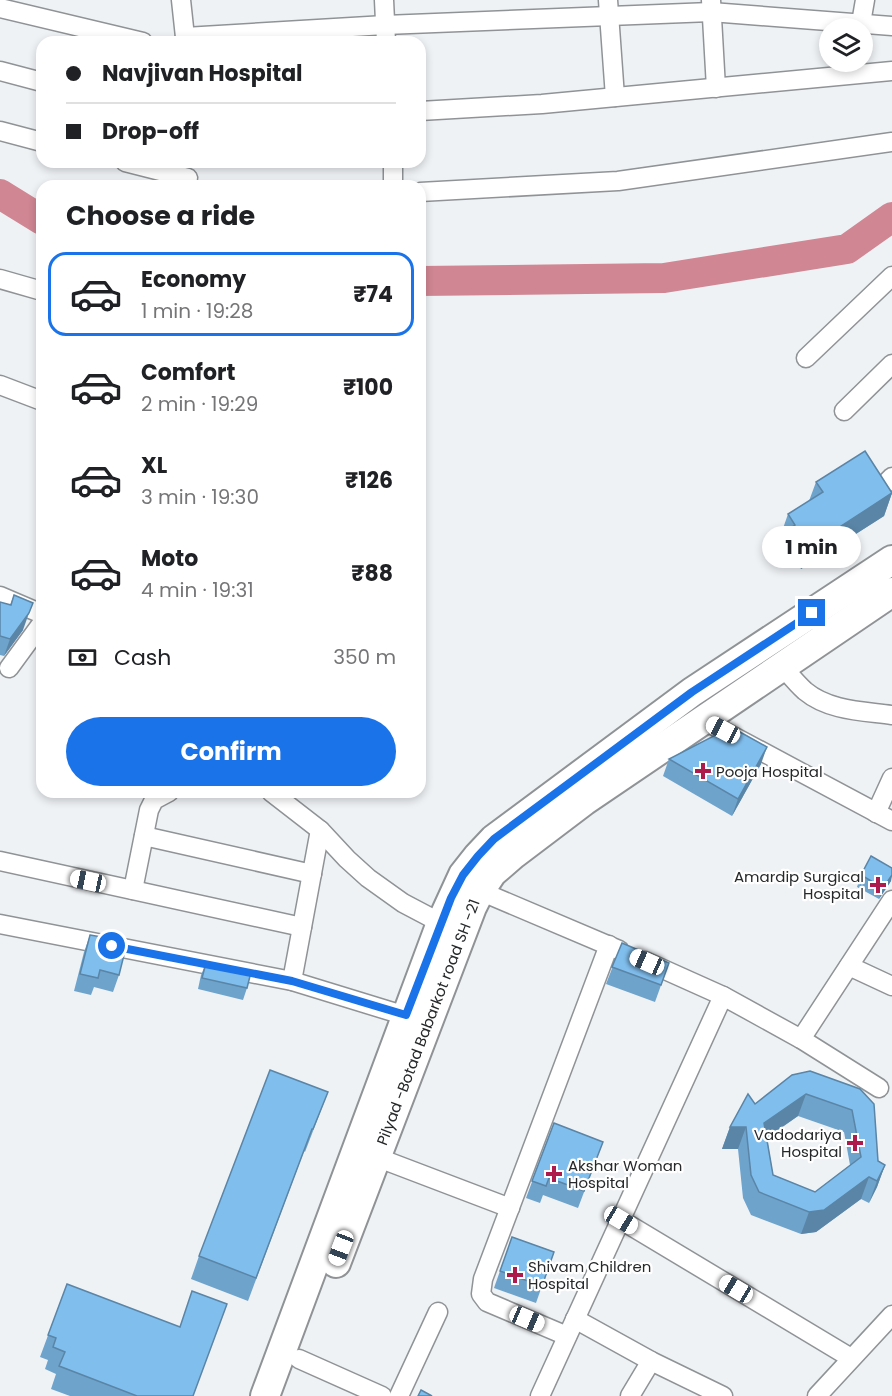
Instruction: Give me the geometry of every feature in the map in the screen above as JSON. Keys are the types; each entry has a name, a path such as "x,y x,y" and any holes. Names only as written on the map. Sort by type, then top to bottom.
{"main road":[{"name":"Pilyad -Botad Babarkot road SH -21","path":"286,1396 376,1158 417,1019 441,923 463,875 494,839 692,692 892,560"},
{"name":"Pilyad -Botad Babarkot road SH -21","path":"265,1396 417,1019 480,891 492,873 584,801 892,592"}],"street":[{"path":"181,0 184,36"},
{"path":"384,0 386,34"},
{"path":"862,18 865,0"},
{"path":"305,36 386,34 608,8 711,6 819,18"},
{"path":"711,6 716,88"},
{"path":"0,8 118,36"},
{"path":"608,8 615,97"},
{"path":"873,24 892,26"},
{"path":"426,111 542,104 892,71"},
{"path":"0,72 36,81"},
{"path":"0,131 36,140"},
{"path":"426,192 618,181 892,142"},
{"path":"154,168 188,175"},
{"path":"806,358 892,276"},
{"path":"2,286 36,290"},
{"path":"844,411 892,364"},
{"path":"0,385 36,398"},
{"path":"0,596 36,611"},
{"path":"9,668 36,631"},
{"path":"782,666 805,691 822,701 838,707 892,715"},
{"path":"703,720 884,817 892,778"},
{"path":"133,890 149,810 154,800 158,798"},
{"path":"279,798 320,830 347,860 368,878 403,903 441,923"},
{"path":"292,981 320,830"},
{"path":"144,836 312,873"},
{"path":"0,861 302,927"},
{"path":"480,891 723,996 801,1039 879,1088"},
{"path":"801,1039 892,900"},
{"path":"0,924 292,981 417,1019"},
{"path":"567,1336 487,1302 482,1294 483,1280 609,945"},
{"path":"849,966 892,986"},
{"path":"540,1396 723,996"},
{"path":"376,1158 510,1208"},
{"path":"621,1220 851,1358"},
{"path":"399,1396 438,1312"},
{"path":"817,1396 892,1314"},
{"path":"575,1319 651,1361 723,1396"},
{"path":"299,1359 382,1396"},
{"path":"630,1396 651,1361"}],"building":[{"path":"865,451 892,493 809,547 802,536 796,540 789,529 795,525 788,514 823,492 816,482"},
{"path":"14,595 33,603 29,613 10,639 0,636 0,602 11,605"},
{"path":"731,727 767,747 738,799 669,759"},
{"path":"871,856 892,868 892,875 883,888 861,875"},
{"path":"90,935 108,938 107,942 126,947 119,975 100,970 98,978 80,974"},
{"path":"622,943 669,963 661,985 612,967"},
{"path":"206,963 251,972 247,988 202,978"},
{"path":"270,1070 328,1092 256,1278 199,1256"},
{"path":"810,1071 860,1089 874,1104 878,1161 885,1165 877,1181 869,1177 824,1210 809,1212 759,1192 751,1175 746,1127 730,1127 748,1094 755,1104 792,1075","holes":["806,1094 852,1110 861,1157 815,1192 773,1175 764,1123"]},
{"path":"554,1123 603,1142 584,1191 549,1178 546,1186 532,1181"},
{"path":"512,1237 554,1252 542,1286 500,1271"},
{"path":"67,1284 180,1327 192,1291 227,1304 193,1396 137,1396 59,1366 65,1352 53,1347 56,1338 48,1335"},
{"path":"421,1390 432,1396 418,1396"}],"waterway":[{"path":"0,194 36,216"},
{"path":"426,281 664,278 847,249 892,217"}],"place":[{"name":"Pooja Hospital","path":"703,771"},
{"name":"Amardip Surgical Hospital","path":"878,885"},
{"name":"Vadodariya Hospital","path":"855,1143"},
{"name":"Akshar Woman Hospital","path":"554,1174"},
{"name":"Shivam Children Hospital","path":"515,1275"}],"route":[{"path":"112,946 318,987 406,1015 451,898 463,875 494,839 692,692 812,613"}]}
